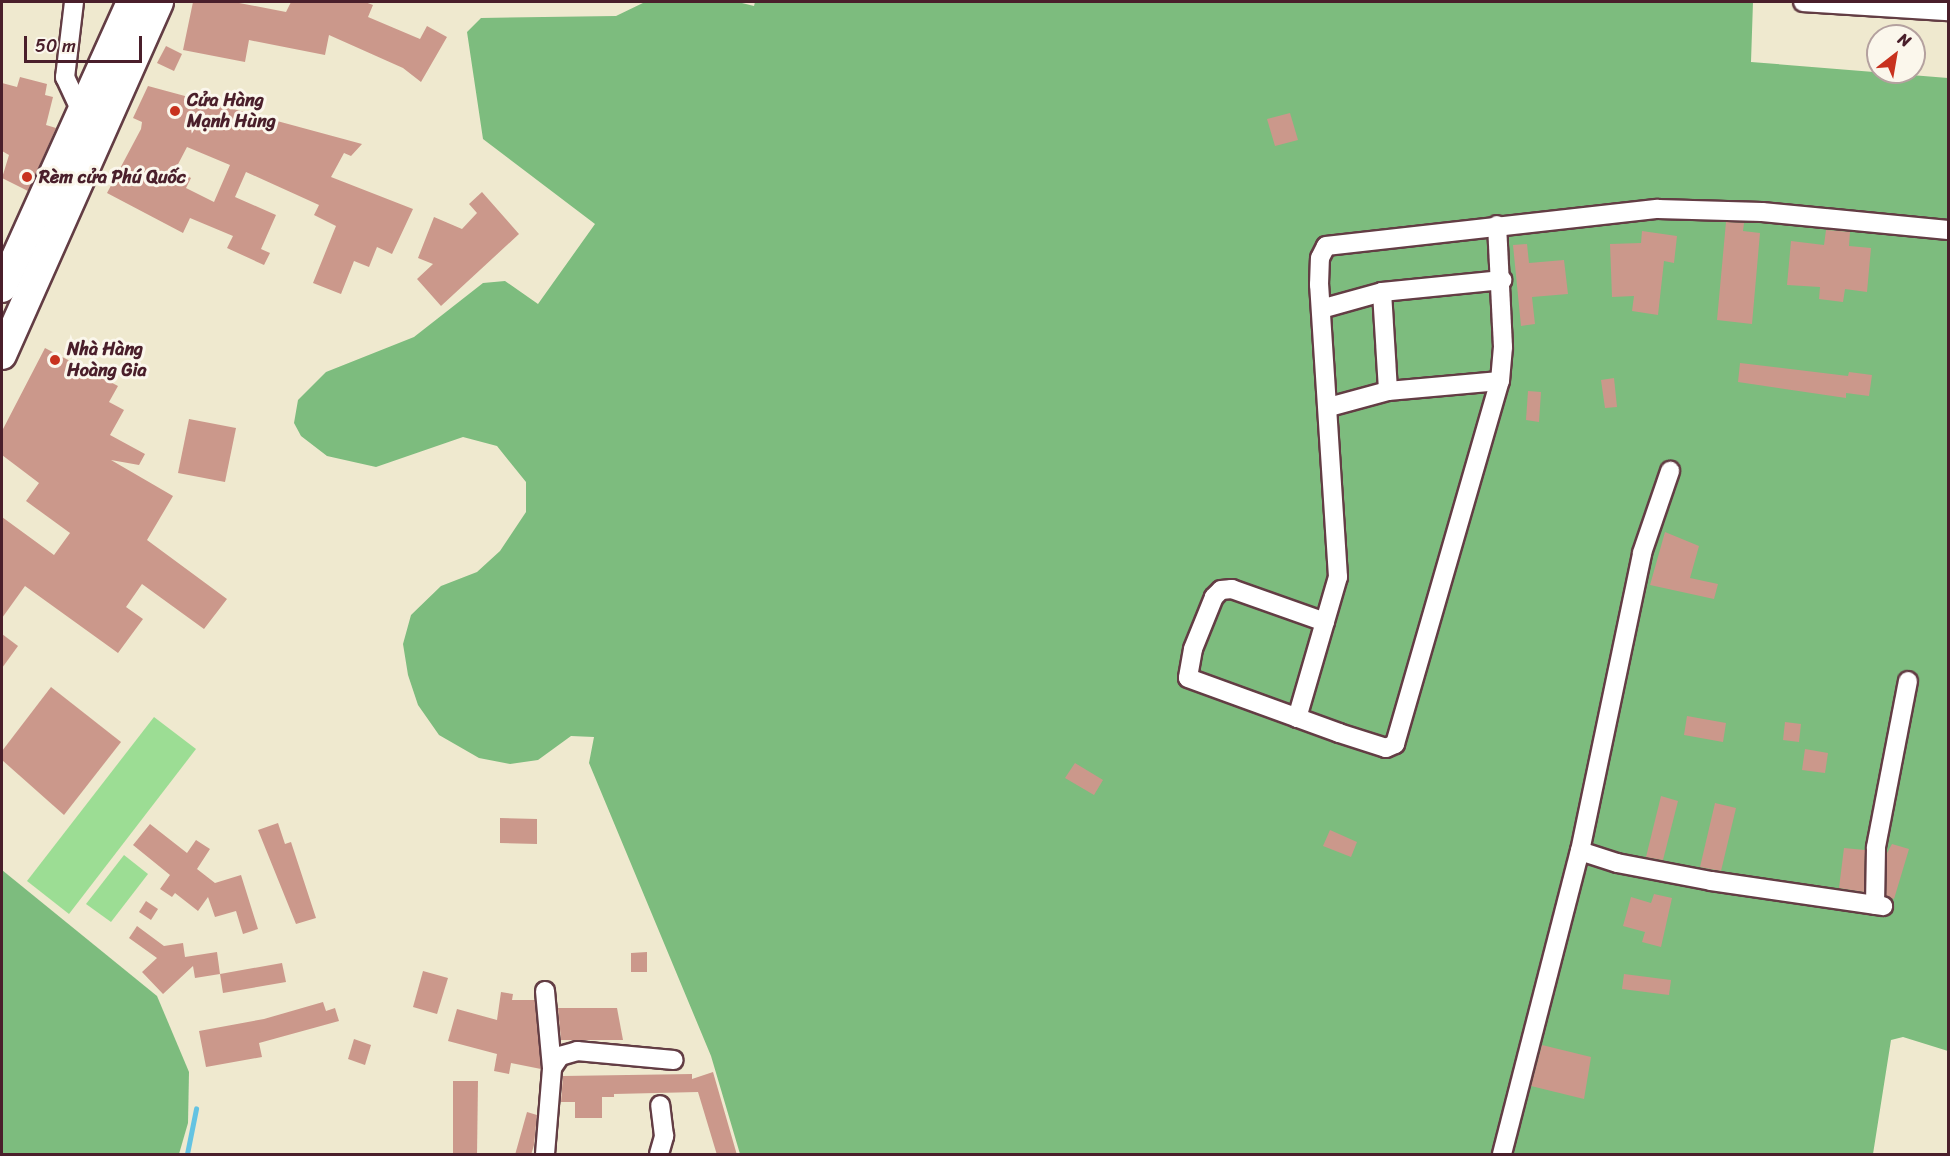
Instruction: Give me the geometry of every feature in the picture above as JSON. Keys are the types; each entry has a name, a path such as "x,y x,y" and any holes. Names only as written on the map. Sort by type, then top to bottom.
{"main road":[{"path":"2,288 131,2"},
{"path":"2,355 159,2"}],"street":[{"path":"74,2 65,77 81,112"},
{"path":"1803,2 1948,11"},
{"path":"1297,718 1338,577 1321,309 1320,258 1326,246 1497,225 1688,208 1948,230"},
{"path":"1325,622 1232,589 1221,590 1215,597 1188,668 1191,681 1386,748 1395,744 1500,381 1502,280 1497,225"},
{"path":"1321,309 1382,292 1502,280"},
{"path":"1382,292 1388,391"},
{"path":"1329,407 1388,391 1500,381"},
{"path":"1502,1155 1580,851 1642,553 1670,471"},
{"path":"1580,851 1617,863 1711,881 1879,905 1876,847 1908,681"},
{"path":"545,991 552,1068 545,1155"},
{"path":"552,1068 560,1056 577,1051 674,1060"},
{"path":"659,1155 664,1136 660,1104"}],"green space":[{"path":"645,2 738,2 754,6 755,2 1753,2 1751,62 1866,71 1866,84 1926,84 1926,76 1948,78 1948,1051 1903,1037 1891,1040 1873,1154 740,1154 711,1056 589,763 594,737 571,736 538,760 510,764 479,758 439,735 418,705 408,675 403,644 411,615 441,586 477,572 500,551 526,512 526,482 497,446 463,437 376,467 327,456 301,436 294,423 298,400 326,372 414,337 483,283 505,281 538,304 595,224 483,139 467,32 481,18 616,16"},
{"path":"154,717 196,749 69,914 27,881"},
{"path":"124,855 148,874 111,922 86,904"},
{"path":"2,870 157,996 189,1072 188,1123 179,1154 2,1154"}],"building":[{"path":"193,2 234,2 286,12 291,2 365,2 373,5 368,17 420,39 427,26 447,37 421,82 403,68 329,35 325,55 249,40 245,62 183,50"},
{"path":"166,46 182,54 174,71 157,63"},
{"path":"20,77 47,84 45,95 53,97 46,125 56,128 28,191 2,178 9,155 2,151 2,83 17,87"},
{"path":"148,86 362,144 351,156 344,153 331,177 413,209 392,254 377,247 369,267 354,261 341,294 313,283 336,226 314,215 319,205 246,172 235,197 276,215 261,249 270,253 264,265 227,248 233,236 190,218 183,233 107,193 141,129 142,122 133,118","holes":["187,147 230,165 214,202 186,188 191,178 175,170"]},
{"path":"1290,113 1298,140 1275,146 1267,119"},
{"path":"482,192 519,234 441,306 417,279 433,264 418,258 434,217 462,229 477,213 469,204"},
{"path":"1726,222 1744,223 1743,231 1760,233 1752,324 1717,320"},
{"path":"1826,230 1850,232 1849,246 1871,248 1867,292 1845,289 1843,302 1819,299 1820,287 1787,285 1791,241 1824,245"},
{"path":"1642,231 1677,236 1674,263 1664,261 1658,315 1632,311 1634,296 1612,297 1610,244 1641,243"},
{"path":"1527,244 1529,263 1564,260 1568,294 1532,297 1535,324 1521,326 1513,245"},
{"path":"45,348 118,386 109,402 124,410 110,435 145,454 139,465 111,460 173,496 147,540 227,599 204,629 142,584 126,607 143,619 118,653 25,586 2,618 2,517 54,555 70,533 26,501 39,483 2,455 2,431"},
{"path":"1740,363 1848,376 1849,372 1872,375 1869,396 1846,393 1846,398 1738,382"},
{"path":"1614,378 1617,407 1605,408 1601,380"},
{"path":"1528,391 1541,392 1539,422 1526,420"},
{"path":"189,419 236,428 225,482 178,473"},
{"path":"1665,532 1699,546 1690,578 1718,584 1714,599 1650,585"},
{"path":"2,634 18,646 2,668"},
{"path":"51,687 121,742 64,815 2,760 2,751"},
{"path":"1687,716 1726,723 1723,742 1684,735"},
{"path":"1785,722 1801,724 1799,742 1783,740"},
{"path":"1805,749 1828,753 1825,773 1802,770"},
{"path":"1075,763 1103,780 1094,795 1065,778"},
{"path":"1661,796 1678,801 1663,860 1646,857"},
{"path":"1715,803 1736,808 1721,871 1700,867"},
{"path":"500,818 537,819 537,844 500,843"},
{"path":"278,823 285,844 291,842 316,918 296,924 258,830"},
{"path":"150,824 187,853 196,840 210,849 197,869 215,883 241,875 258,929 243,934 236,911 215,917 208,897 198,911 175,893 172,897 160,889 170,875 133,845"},
{"path":"1330,830 1357,842 1351,857 1323,846"},
{"path":"1892,844 1909,849 1894,899 1886,896 1887,853"},
{"path":"1844,848 1865,850 1864,892 1839,888"},
{"path":"1654,894 1672,898 1661,947 1642,942 1645,932 1623,926 1631,897 1651,903"},
{"path":"146,901 158,909 151,920 139,912"},
{"path":"137,926 164,946 183,943 185,957 217,952 220,974 195,978 193,966 163,994 142,972 157,958 129,938"},
{"path":"647,952 647,972 631,972 631,953"},
{"path":"282,963 286,982 223,993 220,974"},
{"path":"423,971 448,978 437,1014 413,1007"},
{"path":"1624,974 1671,980 1669,995 1622,989"},
{"path":"501,992 513,994 512,1000 535,1000 541,1069 511,1063 509,1074 494,1071 497,1054 448,1041 457,1009 497,1020"},
{"path":"323,1002 326,1011 335,1008 339,1021 259,1043 262,1057 206,1067 199,1031 264,1019"},
{"path":"558,1008 617,1008 623,1040 561,1040"},
{"path":"354,1039 371,1045 365,1065 348,1059"},
{"path":"1542,1045 1591,1057 1584,1099 1531,1086"},
{"path":"713,1072 737,1155 717,1155 698,1092 614,1094 614,1097 602,1097 602,1118 575,1118 575,1102 561,1102 563,1076 692,1074 692,1079"},
{"path":"453,1081 478,1081 477,1155 453,1155"},
{"path":"527,1112 537,1115 534,1145 531,1155 515,1155"}],"waterway":[{"path":"187,1154 196,1109"}],"place":[{"name":"Cửa Hàng Mạnh Hùng","path":"175,111"},
{"name":"Rèm cửa Phú Quốc","path":"27,177"},
{"name":"Nhà Hàng Hoàng Gia","path":"55,360"}]}
